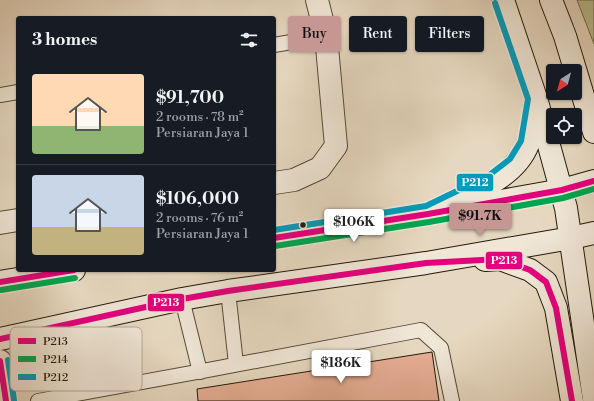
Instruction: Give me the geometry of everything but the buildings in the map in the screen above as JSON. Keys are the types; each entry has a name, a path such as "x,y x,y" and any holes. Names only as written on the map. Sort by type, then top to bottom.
{"main road":[{"path":"318,0 322,16"},
{"path":"503,0 536,98 562,190 571,238 594,399"},
{"path":"551,0 564,36 594,132"},
{"path":"276,183 294,180 320,168 336,146 327,52"},
{"path":"428,214 492,183 516,164 529,144 536,98"},
{"path":"276,238 428,214 562,190 594,181"},
{"path":"0,222 16,220"},
{"path":"55,327 182,299 228,291 426,263 594,233"},
{"path":"426,263 500,259 530,270 546,282 556,308 572,401"},
{"path":"0,282 62,272"},
{"path":"0,339 10,337"},
{"path":"0,361 6,401"}],"lane":[{"path":"276,46 288,43"},
{"path":"0,95 16,92"},
{"path":"228,291 236,364"},
{"path":"182,299 200,372"},
{"path":"142,382 421,330 441,348 452,401"},
{"path":"38,401 94,391"}],"green space":[{"path":"577,0 594,0 594,44"}],"transit line":[{"name":"P212","path":"276,230 426,206 488,176 510,159 521,141 528,99 495,3"},
{"name":"P213","path":"276,238 428,214 562,190 594,181"},
{"name":"P214","path":"276,246 429,222 563,198 594,189"},
{"name":"P213","path":"55,327 182,299 228,291 426,263 500,259 530,270 546,282 556,308 572,401"},
{"name":"P213","path":"0,282 62,272"},
{"name":"P214","path":"1,290 75,278"},
{"name":"P213","path":"0,339 10,337"},
{"name":"P212","path":"8,360 10,373"},
{"name":"P213","path":"0,361 6,401"},
{"name":"P212","path":"13,391 14,400"}]}
